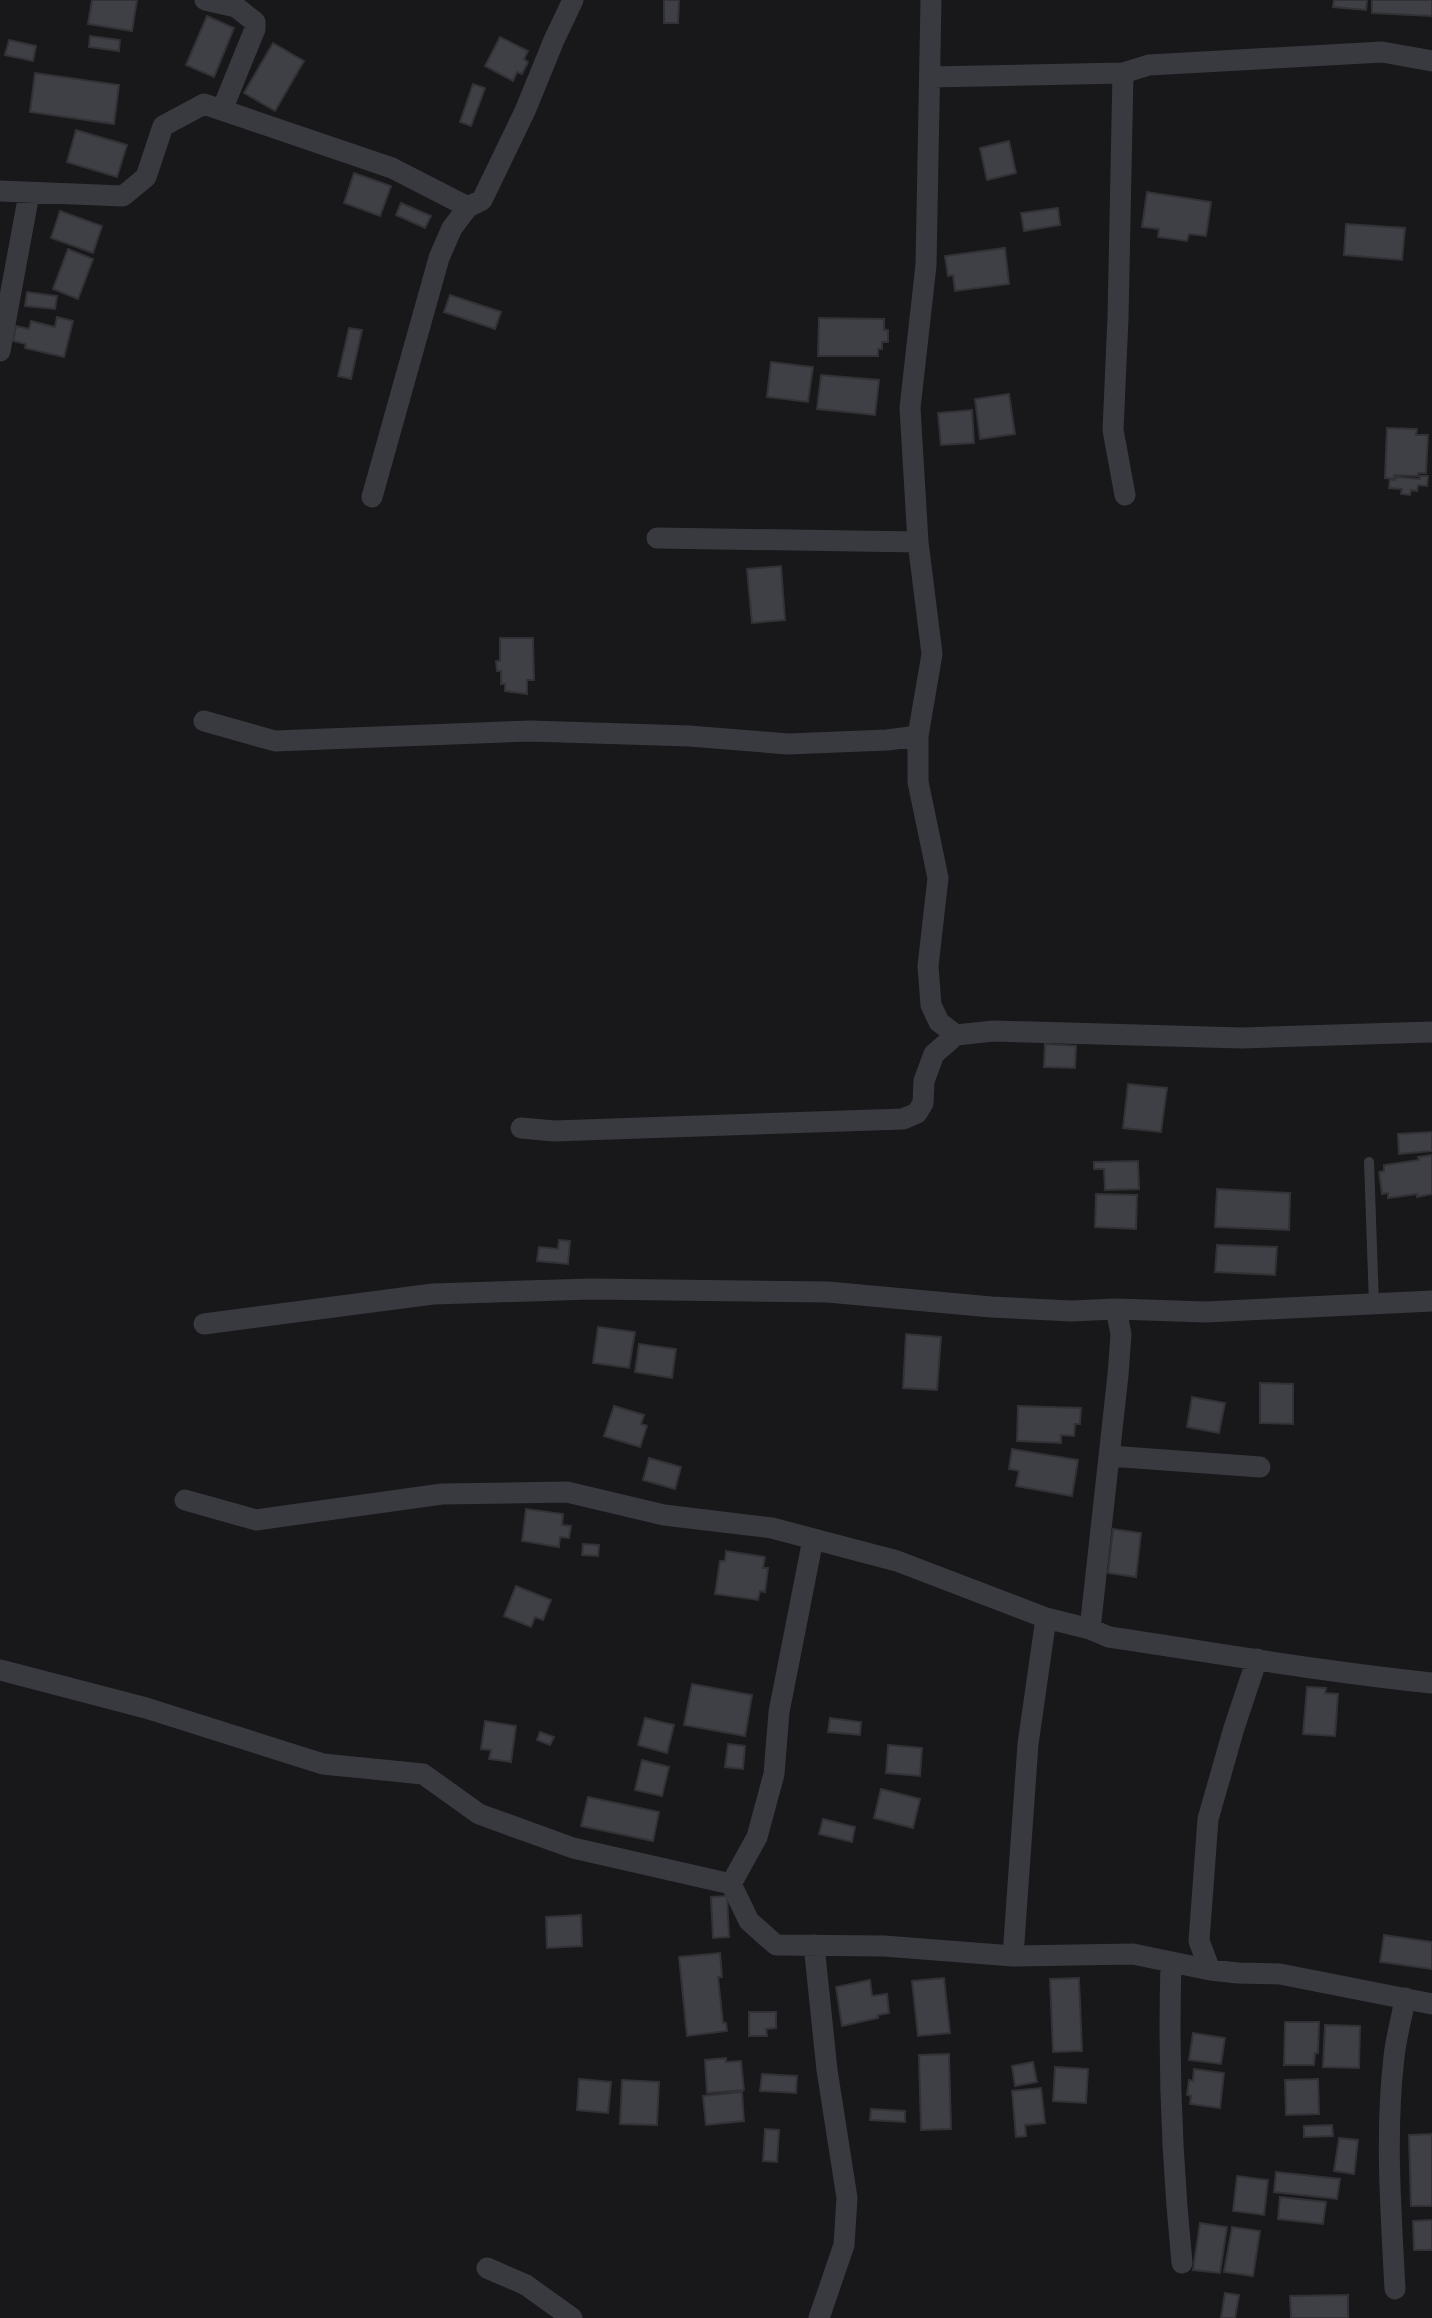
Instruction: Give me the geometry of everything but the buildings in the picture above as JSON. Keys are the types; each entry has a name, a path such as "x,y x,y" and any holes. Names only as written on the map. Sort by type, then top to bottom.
{"street":[{"path":"205,0 236,7 255,22 255,29 222,110"},
{"path":"372,497 439,258 452,228 468,207 482,200 525,111 573,0"},
{"path":"931,0 926,265 910,408 918,542 932,654 918,736 918,782 938,878 928,966 931,1005 939,1022 956,1035"},
{"path":"930,77 1123,73 1149,65 1382,52 1432,61"},
{"path":"1123,73 1113,430 1125,495"},
{"path":"0,191 123,196 146,177 163,126 204,104 392,168 468,207"},
{"path":"0,351 29,194"},
{"path":"657,538 918,542"},
{"path":"204,721 275,741 530,731 689,736 788,744 918,736"},
{"path":"521,1128 554,1131 903,1119 918,1113 923,1103 925,1081 934,1054 956,1035 994,1031 1242,1038 1432,1032"},
{"path":"204,1324 433,1294 591,1289 828,1292 991,1307 1071,1311 1116,1309 1206,1312 1432,1301"},
{"path":"1090,1629 1121,1334 1116,1309"},
{"path":"1110,1456 1260,1467"},
{"path":"185,1500 256,1520 442,1494 567,1493 664,1515 772,1528 897,1561 1046,1618 1090,1629 1109,1637 1344,1674 1432,1682"},
{"path":"731,1884 757,1837 775,1774 779,1712 813,1539"},
{"path":"1013,1956 1028,1744 1046,1618"},
{"path":"1210,1970 1199,1941 1208,1819 1257,1659"},
{"path":"0,1670 146,1707 323,1764 423,1774 479,1814 573,1848 731,1884"},
{"path":"731,1884 749,1921 776,1945 884,1946 1013,1956 1133,1954 1210,1970 1280,1974 1432,2004"},
{"path":"814,1945 827,2070 847,2198 844,2245 820,2318"},
{"path":"1171,1963 1171,2090 1182,2263"},
{"path":"1395,2290 1390,2115 1394,2055 1405,1998"},
{"path":"487,2268 526,2285 572,2318"}],"lane":[{"path":"1369,1162 1374,1304"}]}
